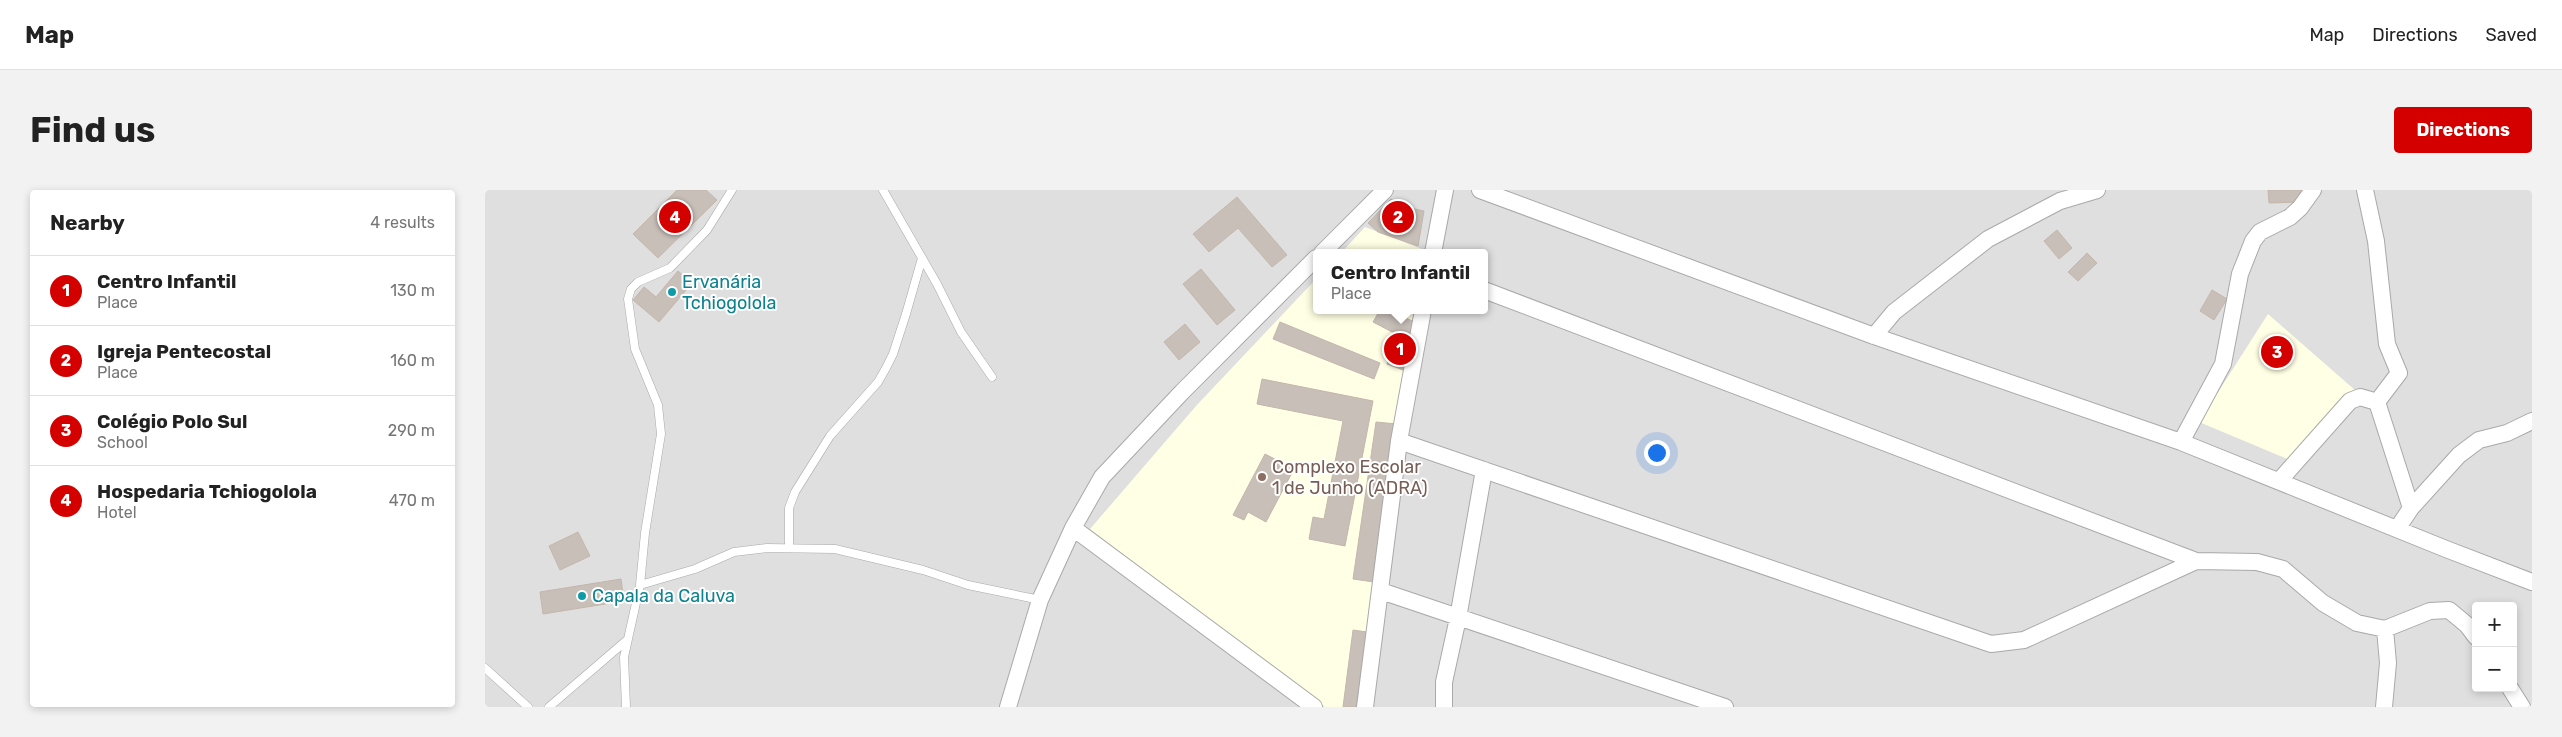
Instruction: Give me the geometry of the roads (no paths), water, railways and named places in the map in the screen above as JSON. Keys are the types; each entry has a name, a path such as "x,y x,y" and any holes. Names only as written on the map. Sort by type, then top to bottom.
{"street":[{"path":"1326,249 1385,190"},
{"path":"1434,249 1445,190"},
{"path":"1479,190 1874,336 2181,442 2532,582"},
{"path":"1874,336 1894,312 1988,239 2060,201 2097,190"},
{"path":"2181,442 2223,364 2240,274 2253,241 2261,232 2290,217 2313,190"},
{"path":"2365,190 2376,241 2387,344 2399,374 2377,402"},
{"path":"1008,707 1040,600 1073,528 1102,477 1182,392 1313,261"},
{"path":"1488,292 2196,560 2257,562 2283,569 2331,608 2357,623 2385,629 2429,611 2449,610 2472,632"},
{"path":"1365,707 1399,441 1422,314"},
{"path":"2279,480 2350,400 2360,397 2377,402"},
{"path":"2377,402 2411,508"},
{"path":"2397,529 2411,508 2459,455 2479,440 2507,433 2532,422"},
{"path":"1399,441 1991,644 2024,640 2196,560"},
{"path":"1444,707 1444,682 1458,618 1484,470"},
{"path":"1073,528 1314,707"},
{"path":"1381,591 1698,702 1725,707"},
{"path":"2384,707 2388,663 2385,629"},
{"path":"2513,692 2522,707"}],"lane":[{"path":"626,707 624,657 640,585 645,533 661,434 661,419 635,350 628,299 631,289 638,282 670,268 707,230 732,190"},
{"path":"883,190 961,332 992,377"},
{"path":"789,548 789,508 795,492 830,436 878,382 886,368 901,330 922,258"},
{"path":"640,585 695,569 734,552 789,548 835,549 877,562 923,570 976,587 1040,600"},
{"path":"549,707 627,640"},
{"path":"485,668 528,707"}],"place":[{"name":"Hospedaria Tchiogolola","path":"675,217"},
{"name":"Igreja Pentecostal","path":"1398,217"},
{"name":"Ervanária Tchiogolola","path":"672,292"},
{"name":"Centro Infantil","path":"1400,349"},
{"name":"Colégio Polo Sul","path":"2277,352"},
{"name":"Complexo Escolar 1 de Junho (ADRA)","path":"1262,477"},
{"name":"Capala da Caluva","path":"582,596"}]}
